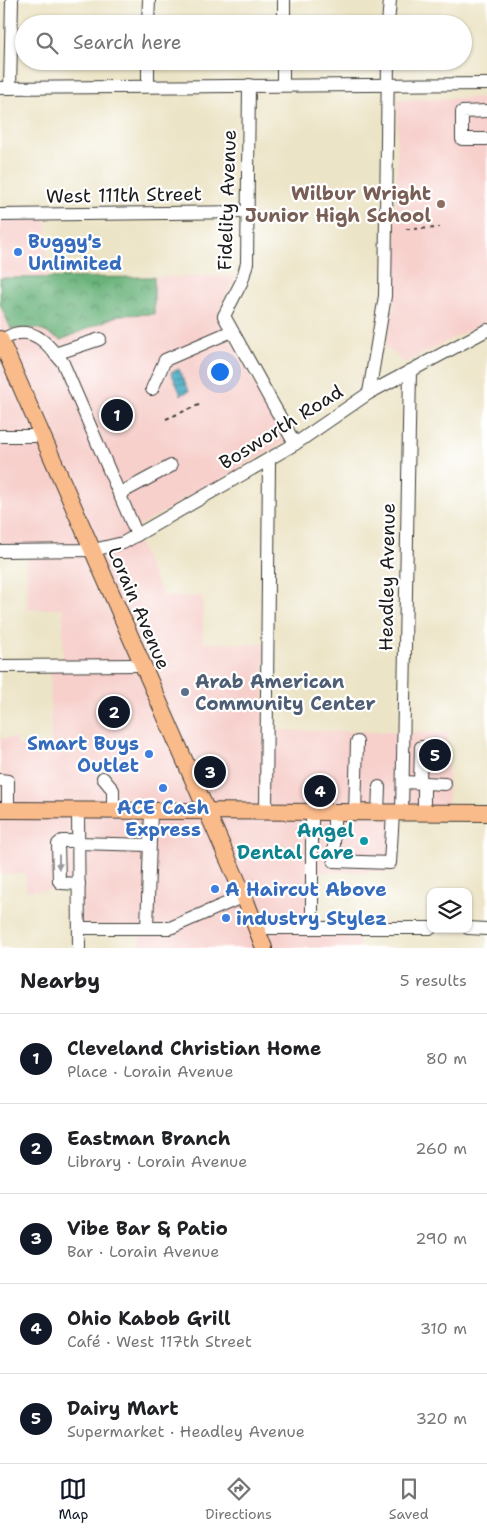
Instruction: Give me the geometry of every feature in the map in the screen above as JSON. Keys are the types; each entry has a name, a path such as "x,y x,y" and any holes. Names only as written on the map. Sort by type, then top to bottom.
{"main road":[{"name":"Lorain Avenue","path":"0,340 244,896 264,948"},
{"path":"4,810 487,813"}],"street":[{"path":"12,0 5,88 487,84"},
{"path":"148,15 149,0"},
{"path":"284,0 284,15"},
{"path":"389,15 390,0"},
{"path":"148,70 148,86"},
{"path":"283,70 283,85"},
{"path":"368,393 385,296 388,70"},
{"name":"Fidelity Avenue","path":"249,85 247,263 242,281 224,316 295,444"},
{"path":"487,111 462,112 462,139 487,139"},
{"name":"West 111th Street","path":"0,215 248,212"},
{"name":"Bosworth Road","path":"0,551 93,550 123,542 295,444 368,393 487,330"},
{"path":"152,389 165,360 232,331"},
{"path":"0,340 19,332 35,336 47,342 63,363 137,535"},
{"path":"55,354 100,339"},
{"name":"Headley Avenue","path":"391,813 403,782 410,371"},
{"path":"0,436 41,436"},
{"path":"266,812 269,459"},
{"path":"119,494 171,466"},
{"path":"0,666 142,665"},
{"path":"355,813 357,742"},
{"path":"421,747 424,813"},
{"path":"103,778 113,790 113,811"},
{"path":"0,780 8,780 4,810"},
{"path":"403,782 445,784"},
{"path":"312,863 334,861 390,862 391,813 379,787"},
{"path":"78,810 79,948"},
{"path":"147,928 149,843 147,838 149,812"},
{"path":"312,812 312,928"},
{"path":"334,812 334,861"},
{"path":"79,884 61,883 59,881 58,844 62,841 149,843"},
{"path":"79,928 170,928 244,896"},
{"path":"256,928 427,928"},
{"path":"472,928 487,928"}],"path":[{"path":"406,229 439,228"},
{"path":"166,419 201,404"}],"shaded area":[{"name":"Wilbur Wright Junior High School","path":"487,97 487,321 405,363 385,346 394,309 398,100"},
{"path":"46,210 47,278 236,276 219,310 221,324 288,441 132,530 163,596 203,597 203,643 265,644 263,730 448,733 448,811 398,811 397,872 313,872 314,925 359,925 359,948 140,948 140,927 82,926 81,891 26,890 26,874 0,874 0,738 16,738 17,746 51,744 50,661 63,660 63,609 28,609 27,547 0,546 0,211"}],"green space":[{"path":"154,277 154,314 119,315 61,340 37,328 11,329 0,304 0,278"}],"water":[{"path":"179,369 189,391 181,395 171,372"}],"place":[{"name":"Wilbur Wright Junior High School","path":"441,204"},
{"name":"Buggy's Unlimited","path":"18,252"},
{"name":"Cleveland Christian Home","path":"117,415"},
{"name":"Arab American Community Center","path":"185,692"},
{"name":"Eastman Branch","path":"114,712"},
{"name":"Smart Buys Outlet","path":"149,754"},
{"name":"Dairy Mart","path":"435,755"},
{"name":"Vibe Bar & Patio","path":"210,772"},
{"name":"ACE Cash Express","path":"163,788"},
{"name":"Ohio Kabob Grill","path":"320,791"},
{"name":"Angel Dental Care","path":"364,841"},
{"name":"A Haircut Above","path":"215,889"},
{"name":"industry Stylez","path":"226,918"}]}
